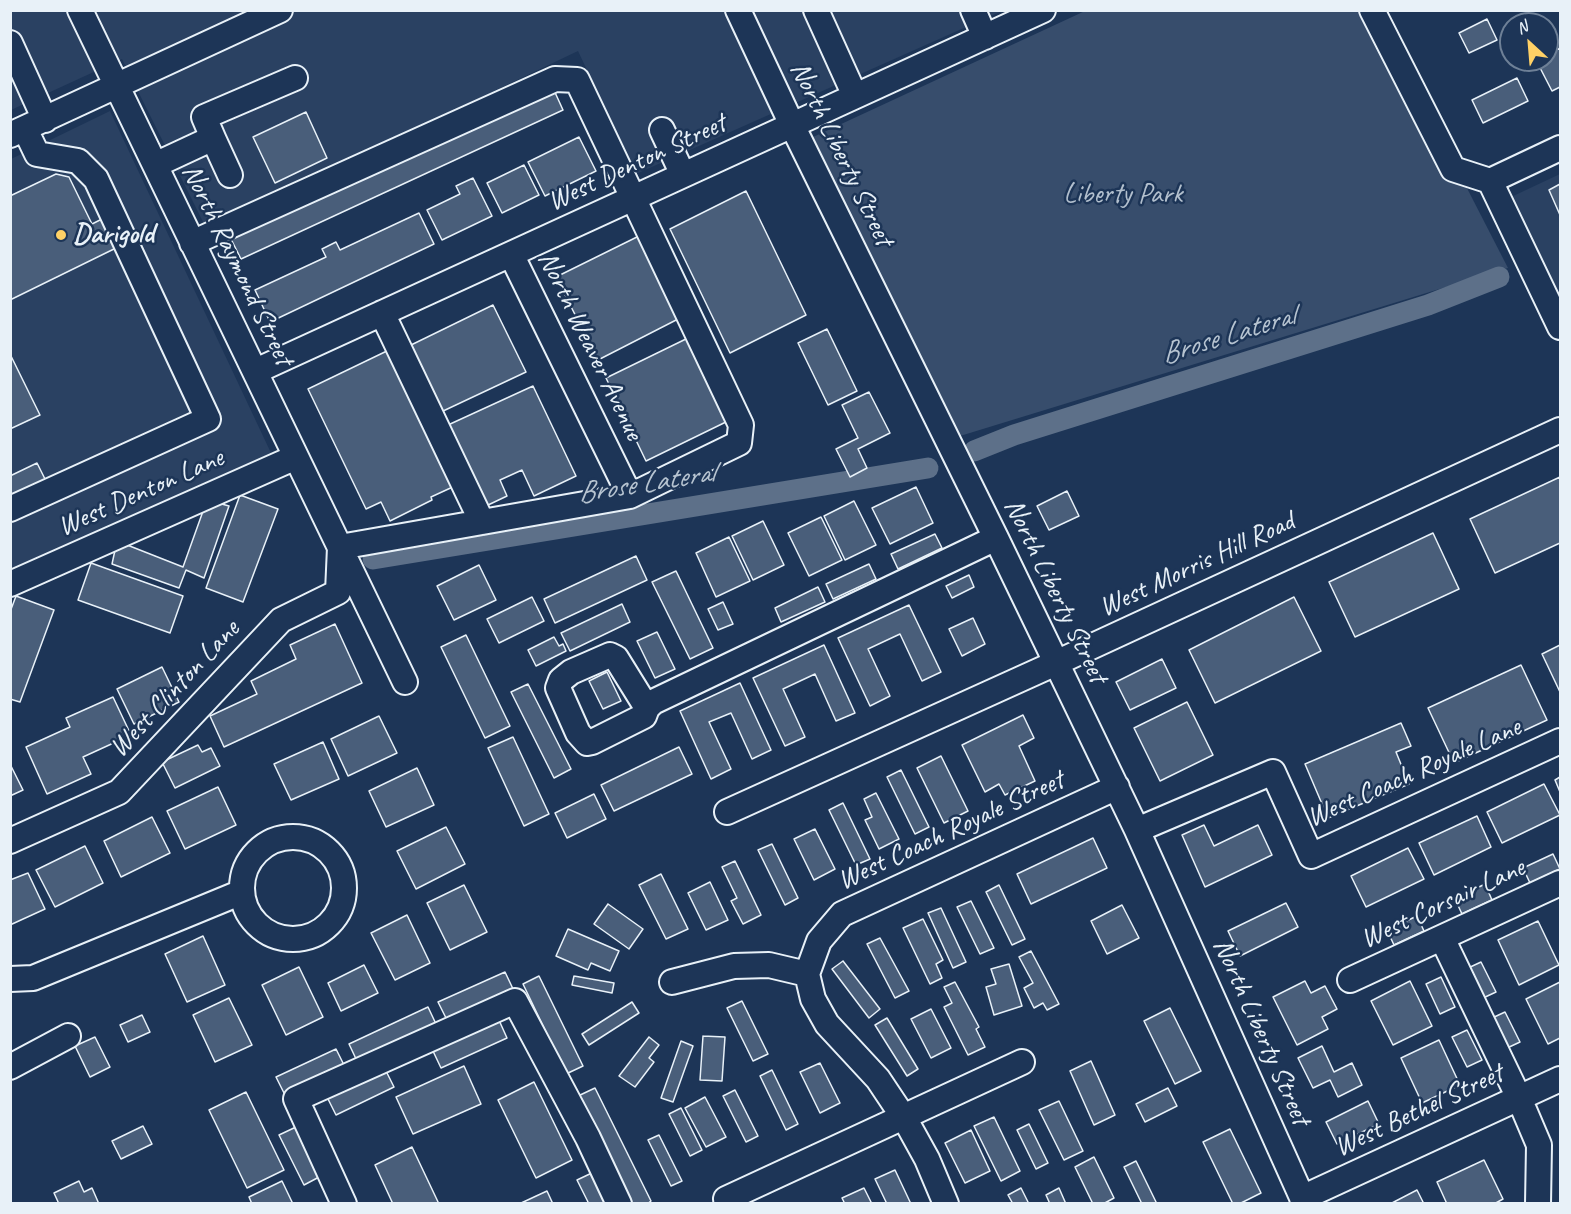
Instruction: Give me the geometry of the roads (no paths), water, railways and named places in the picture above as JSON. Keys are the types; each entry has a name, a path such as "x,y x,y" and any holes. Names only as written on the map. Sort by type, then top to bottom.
{"street":[{"name":"North Raymond Street","path":"80,10 405,682"},
{"path":"27,128 280,10"},
{"name":"North Liberty Street","path":"738,10 792,125 1117,787 1303,1201"},
{"path":"816,10 855,96"},
{"path":"973,10 985,37"},
{"name":"West Denton Street","path":"256,371 1043,10"},
{"path":"1372,10 1454,169 1490,181 1560,148"},
{"path":"10,43 27,128 37,154 78,160 96,179 208,419 10,509"},
{"path":"230,175 204,117 295,78"},
{"path":"192,243 555,79 577,80 741,425 739,443 630,496 340,547"},
{"path":"662,130 683,175"},
{"path":"155,165 213,138"},
{"path":"1490,181 1558,318"},
{"name":"North Weaver Avenue","path":"511,254 630,496"},
{"path":"382,313 482,522"},
{"name":"West Morris Hill Road","path":"727,812 1560,430"},
{"name":"West Denton Lane","path":"10,584 296,457"},
{"path":"647,708 653,702 996,538"},
{"name":"West Clinton Lane","path":"10,841 119,792 281,620 338,592 340,547"},
{"name":"West Coach Royale Lane","path":"1137,830 1273,772 1311,856 1560,741"},
{"name":"West Coach Royale Street","path":"807,974 819,941 842,914 1117,787"},
{"path":"295,837 312,840 327,849 338,862 344,877 345,894 340,910 330,924 317,934 300,939 284,939 268,934 255,923 245,909 242,892 243,875 250,860 262,847 278,839 295,837"},
{"name":"West Corsair Lane","path":"1350,980 1560,883"},
{"path":"10,979 33,978 242,892"},
{"path":"1442,938 1519,1098 1539,1145 1538,1203"},
{"path":"672,982 734,966 769,965 807,974 813,999 827,1024 878,1080 903,1117 927,1159 946,1203"},
{"path":"344,1203 296,1100 515,1001 588,1138 619,1203"},
{"path":"10,1067 68,1036"},
{"path":"726,1198 1023,1062"},
{"name":"West Bethel Street","path":"1303,1201 1560,1079"}],"waterway":[{"name":"Brose Lateral","path":"974,451 1014,435 1428,305 1499,277"},
{"name":"Brose Lateral","path":"373,559 928,468"}],"place":[{"name":"Darigold","path":"61,235"}],"park label":[{"name":"Liberty Park","path":"1123,195"}]}
